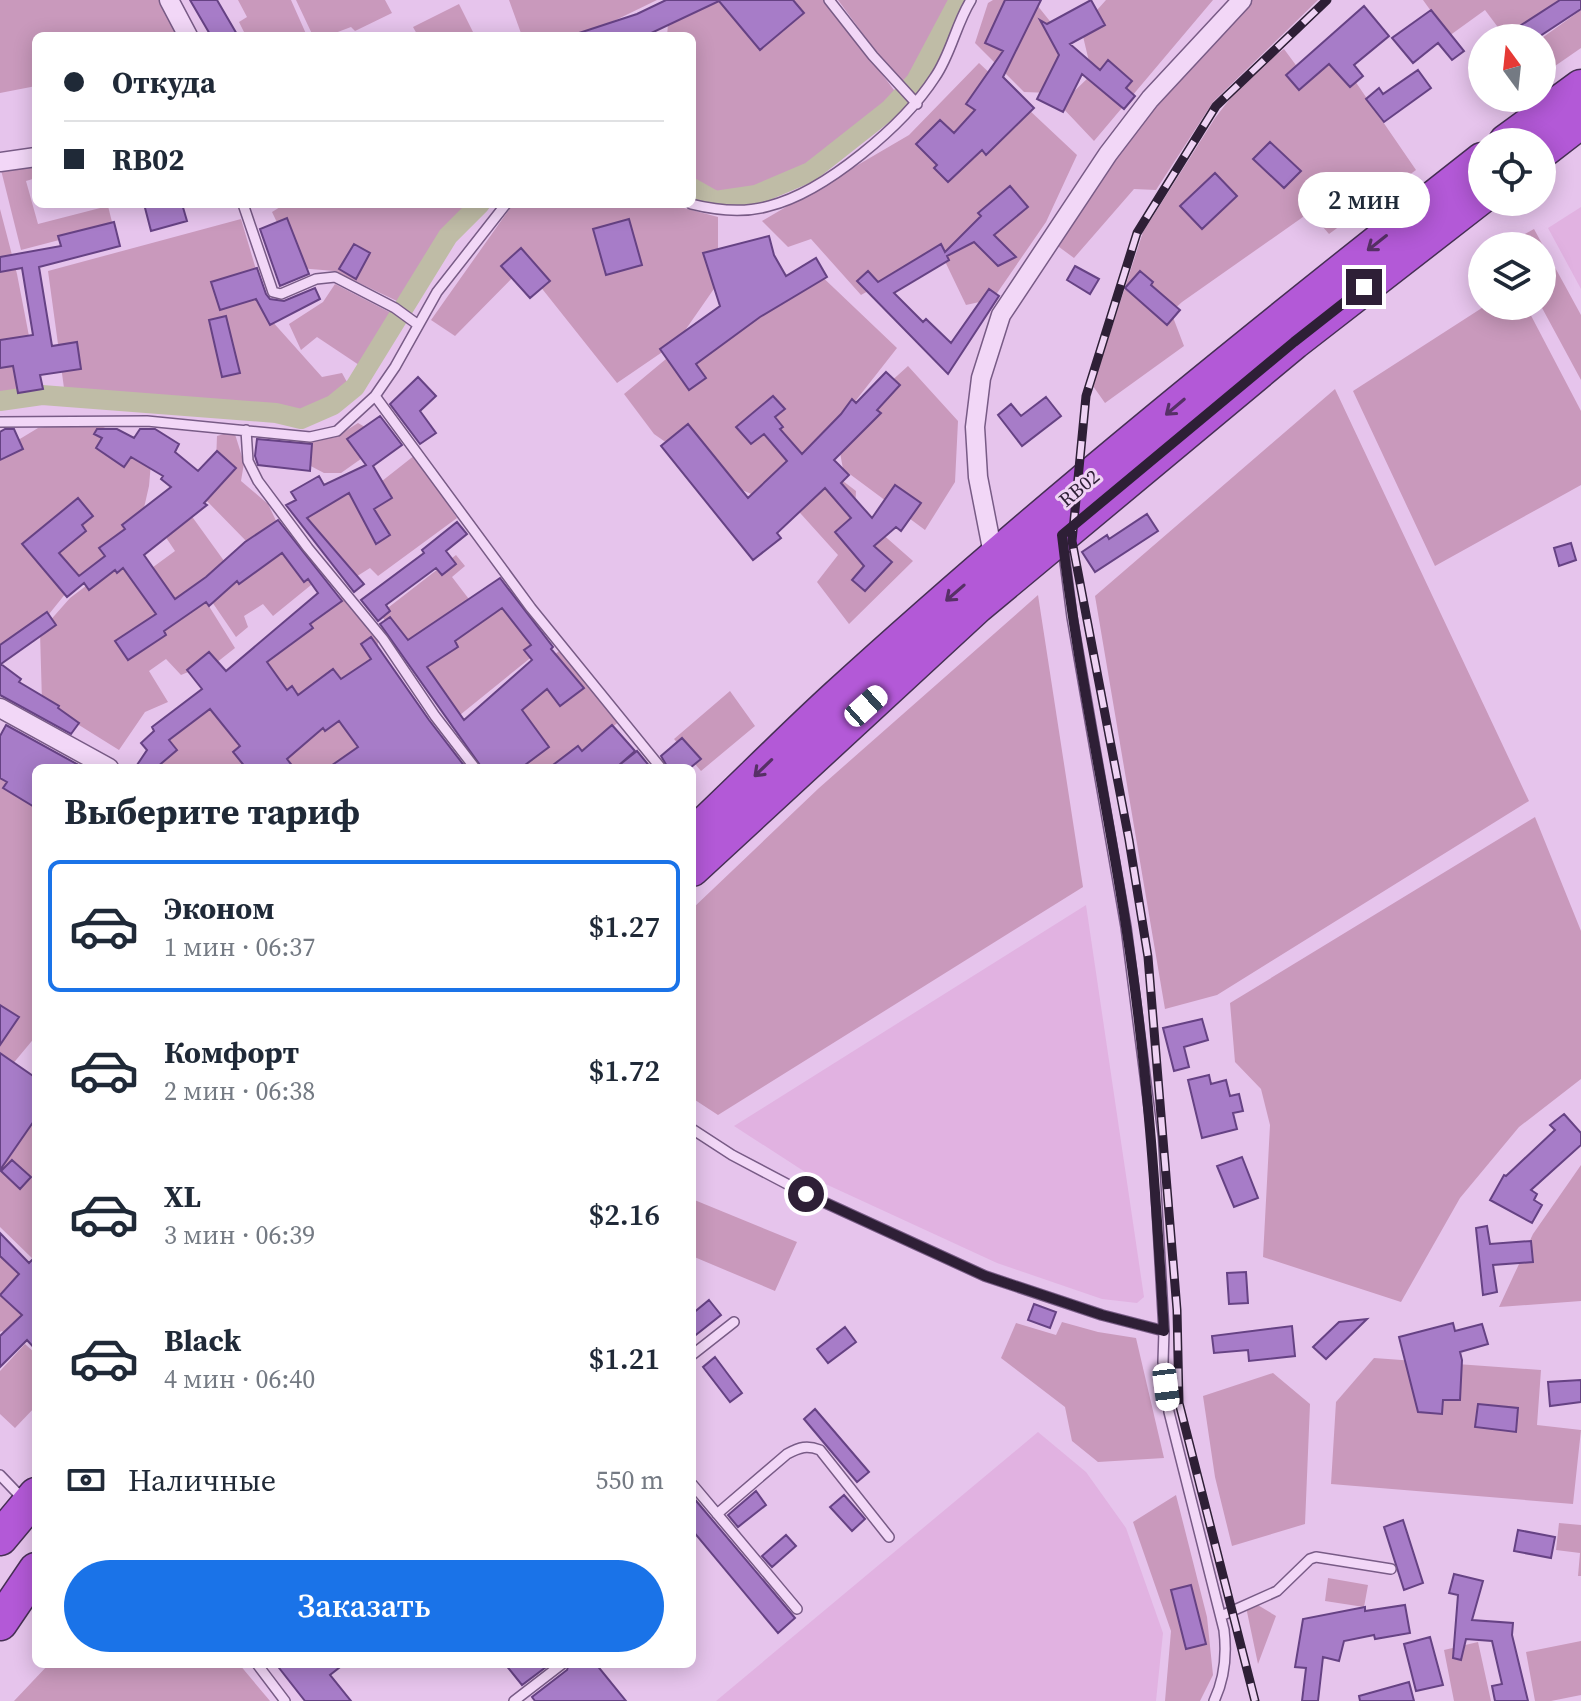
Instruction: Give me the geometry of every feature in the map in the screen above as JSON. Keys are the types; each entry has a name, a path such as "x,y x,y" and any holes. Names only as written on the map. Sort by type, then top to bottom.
{"highway":[{"path":"1525,128 1581,87"},
{"path":"1556,140 1581,121"},
{"name":"RB02","path":"699,824 994,559 1278,320 1468,171"},
{"name":"RB02","path":"696,865 977,606 1294,342 1468,207"},
{"path":"0,1538 32,1500"},
{"path":"0,1623 32,1576"}],"street":[{"path":"169,0 186,32"},
{"path":"994,559 978,477 975,427 981,378 1001,315 1108,154 1150,99 1242,0"},
{"path":"0,162 32,158"},
{"path":"0,708 102,764"}],"lane":[{"path":"829,0 848,27 917,104"},
{"path":"696,205 745,210 769,207 837,171 878,140 917,104 938,73 971,0"},
{"path":"244,208 273,292 281,294 316,279 335,277 395,308 417,324"},
{"path":"0,422 147,421 310,437 327,435 347,424 375,396 395,367 417,324 462,257 503,208"},
{"path":"375,396 531,608 658,764"},
{"path":"246,430 248,461 258,481 383,639 472,764"},
{"path":"1062,535 1072,617 1126,927 1153,1138 1163,1362 1169,1412 1225,1641 1225,1664 1214,1701"},
{"path":"696,1132 732,1155 806,1194 985,1276 1102,1315 1164,1331"},
{"path":"696,1352 734,1322"},
{"path":"717,1514 787,1454 801,1447 812,1447 820,1450 889,1537"},
{"path":"0,1475 32,1500"},
{"path":"696,1489 797,1609"},
{"path":"1221,1616 1277,1591 1310,1559 1316,1557 1391,1569"},
{"path":"260,1668 285,1701"},
{"path":"514,1701 557,1668"}],"shaded area":[{"path":"0,0 159,0 177,32 32,32 32,87 0,93"},
{"path":"238,0 291,0 305,32 244,32 239,22 247,17"},
{"path":"296,0 385,0 392,13 355,31 351,27 338,32 311,32"},
{"path":"509,0 657,0 591,32 521,32"},
{"path":"685,0 826,0 897,94 809,167 756,190 714,193 696,184 696,32 667,32 669,12"},
{"path":"838,0 955,0 914,79 907,86 874,49"},
{"path":"993,0 1033,0 1065,40 1051,93 1024,92 975,43 988,3"},
{"path":"1106,0 1213,0 1094,141 1060,105 1092,74 1081,28"},
{"path":"1248,0 1318,0 1213,102 1156,190 1134,189 1074,258 1055,244 1149,110"},
{"path":"1423,0 1564,0 1531,24 1496,24 1485,10 1449,36"},
{"path":"459,4 473,32 416,32 413,27"},
{"path":"1581,10 1581,48 1556,65 1556,28"},
{"path":"1284,49 1301,72 1333,49 1416,170 1329,234 1310,212 1182,302 1171,312 1184,346 1105,403 1093,386 1143,232 1215,118 1247,77"},
{"path":"979,63 1077,155 1046,222 993,299 966,305 940,251 861,295 811,239 788,247 762,221 909,135"},
{"path":"32,162 32,179 26,181 38,224 108,208 113,226 21,250 1,170"},
{"path":"1581,207 1581,289 1556,243 1556,232 1550,232 1548,228"},
{"path":"278,208 468,208 432,247 399,302 334,271 299,268 272,212"},
{"path":"510,208 684,208 718,217 718,283 677,342 617,383 524,266 455,336 431,320"},
{"path":"0,209 17,274 39,388 0,397"},
{"path":"241,219 271,320 322,377 342,373 348,384 347,390 322,407 298,413 98,396 64,388 48,271"},
{"path":"814,269 897,348 817,450 763,499 721,481 654,434 624,394 684,344"},
{"path":"1556,269 1581,315 1581,380 1549,320 1556,320"},
{"path":"335,284 395,315 362,367 317,337 301,350 289,324 323,302"},
{"path":"1468,317 1468,320 1533,320 1581,411 1581,485 1435,566 1353,391"},
{"path":"908,366 958,421 955,482 925,530 843,469 836,431"},
{"path":"1335,389 1529,801 1217,995 1165,1009 1095,596"},
{"path":"89,420 152,451 149,486 141,521 121,551 66,593 37,629 0,649 0,451 38,428"},
{"path":"358,423 379,435 375,449 341,473 324,473 305,463 310,441 336,437"},
{"path":"234,431 244,463 241,481 268,504 279,527 250,545 204,498 216,462 217,436"},
{"path":"415,455 457,518 378,576 370,568 351,580 305,528 311,501 377,485"},
{"path":"830,471 856,491 855,510 913,561 849,624 817,582 838,555 792,504"},
{"path":"188,511 227,565 165,610 141,576 175,551 161,530"},
{"path":"290,537 316,581 273,616 263,604 244,616 248,627 236,637 208,596"},
{"path":"456,555 465,566 452,577 475,607 412,656 380,614"},
{"path":"119,561 166,621 202,595 235,648 197,678 193,670 181,675 166,659 149,671 168,702 145,712 119,750 42,702 40,632 70,598"},
{"path":"1038,595 1083,887 718,1115 696,1101 696,905 819,788"},
{"path":"343,596 378,642 376,664 299,710 262,660 270,647"},
{"path":"507,597 544,647 455,719 421,664"},
{"path":"559,651 620,721 565,764 495,764 469,728"},
{"path":"730,691 755,726 701,771 674,739"},
{"path":"384,692 448,764 285,764 309,728"},
{"path":"214,700 253,760 248,764 158,764 159,746"},
{"path":"0,761 32,769 32,1041 6,1072 0,1068"},
{"path":"1535,817 1581,931 1581,1079 1519,1127 1460,1198 1401,1302 1263,1257 1270,1125 1261,1089 1235,1062 1230,1003"},
{"path":"1086,905 1144,1297 1137,1303 1102,1299 997,1263 819,1181 734,1126"},
{"path":"32,1085 32,1258 0,1227 0,1136"},
{"path":"1581,1165 1581,1301 1499,1307 1533,1234"},
{"path":"696,1201 797,1242 775,1291 696,1258"},
{"path":"0,1242 32,1274 32,1314 8,1337 0,1332"},
{"path":"1062,1322 1136,1338 1164,1458 1098,1462 1072,1441 1065,1407 1001,1358 1016,1323 1056,1335"},
{"path":"25,1344 32,1350 32,1410 15,1428 0,1414 0,1371"},
{"path":"1374,1358 1541,1370 1537,1425 1581,1430 1573,1504 1331,1484 1336,1402"},
{"path":"1273,1373 1310,1404 1305,1524 1232,1546 1215,1477 1203,1396"},
{"path":"1038,1432 1086,1472 1126,1528 1163,1633 1156,1701 716,1701"},
{"path":"1176,1495 1207,1617 1213,1675 1200,1701 1165,1701 1171,1631 1133,1522"},
{"path":"1559,1523 1581,1525 1581,1576 1578,1576 1580,1553 1556,1550"},
{"path":"1328,1578 1368,1585 1364,1607 1325,1601"},
{"path":"1256,1604 1276,1616 1258,1664 1246,1607"},
{"path":"1581,1641 1581,1695 1535,1701 1526,1652"},
{"path":"1478,1642 1491,1701 1454,1701 1444,1650"},
{"path":"45,1668 242,1668 270,1701 14,1701"}],"building":[{"path":"190,0 217,0 236,32 209,32"},
{"path":"666,0 793,0 804,13 760,50 719,1 653,32 582,32 637,14"},
{"path":"1005,0 1041,0 1003,77 1034,108 986,155 982,150 948,182 934,168 937,165 916,144 940,120 954,133 975,110 966,104 1003,51 985,43"},
{"path":"1091,0 1105,25 1070,44 1100,70 1108,60 1132,81 1126,88 1135,96 1124,109 1082,74 1063,112 1037,99 1059,55 1040,20 1047,24"},
{"path":"1560,0 1581,0 1581,9 1556,25 1523,24"},
{"path":"1364,6 1389,36 1354,65 1363,76 1350,87 1329,64 1299,90 1286,75"},
{"path":"1431,10 1464,51 1452,60 1438,43 1413,63 1392,38"},
{"path":"1418,70 1431,88 1384,122 1366,99 1379,88 1383,94"},
{"path":"1270,142 1301,171 1284,188 1253,159"},
{"path":"1215,173 1237,196 1202,229 1180,206"},
{"path":"1010,186 1028,207 994,235 1016,257 998,266 974,242 947,256 949,260 894,293 923,322 926,319 951,343 989,289 999,296 948,374 857,281 868,271 878,282 941,244 945,252 981,216 978,213"},
{"path":"145,208 183,208 187,221 151,231"},
{"path":"287,218 309,274 280,286 260,229"},
{"path":"629,219 642,265 606,275 593,229"},
{"path":"114,222 120,246 39,267 52,346 77,342 81,369 40,375 43,389 18,393 13,366 0,368 0,340 33,335 22,268 0,272 0,257 61,246 58,236"},
{"path":"769,236 774,255 786,276 816,258 827,277 760,317 696,364 706,378 689,390 660,349 720,306 703,253"},
{"path":"354,244 370,253 356,279 339,269"},
{"path":"521,248 550,281 530,298 501,266"},
{"path":"1075,266 1099,279 1090,294 1067,280"},
{"path":"257,268 270,299 284,301 315,288 320,299 270,325 256,299 220,310 211,282"},
{"path":"1140,271 1180,310 1167,325 1125,288"},
{"path":"226,316 240,373 222,377 209,320"},
{"path":"886,372 900,385 877,410 881,413 834,460 849,475 841,483 872,518 895,485 921,503 901,531 896,527 874,546 892,562 865,591 852,580 864,566 835,532 851,518 825,488 777,533 781,538 753,560 661,446 688,424 748,498 787,461 764,434 751,444 736,427 773,396 785,409 775,417 783,427 780,429 802,454 852,399 856,403"},
{"path":"418,377 436,396 420,411 436,433 420,444 390,404"},
{"path":"1046,397 1061,416 1022,446 998,415 1011,404 1021,416"},
{"path":"380,416 402,445 373,466 392,498 374,509 390,535 376,544 349,493 307,518 364,584 354,592 286,505 296,500 291,492 319,476 324,485 366,465 347,439"},
{"path":"14,429 23,449 0,460 0,432"},
{"path":"97,429 117,429 134,438 140,429 155,429 179,444 175,452 198,471 217,451 236,468 204,503 207,505 144,555 175,599 206,577 245,542 278,520 342,601 310,624 313,628 267,662 287,690 292,686 298,695 333,669 341,679 371,659 361,644 371,637 463,764 334,764 358,747 339,721 325,731 323,728 287,759 291,764 243,764 233,752 240,746 210,709 169,740 177,750 161,764 138,764 147,750 141,743 154,731 152,727 202,689 187,670 209,652 226,671 318,593 308,579 304,582 282,553 239,584 237,581 209,606 206,602 164,631 166,635 128,660 115,641 156,614 123,568 117,573 115,570 89,590 84,583 67,597 22,544 78,498 93,516 82,525 86,531 59,553 79,576 105,556 99,548 125,529 122,525 171,487 161,479 163,476 131,457 124,467 96,448 102,438 94,434"},
{"path":"257,439 312,444 310,471 258,465 255,456"},
{"path":"1147,514 1158,531 1095,572 1082,552 1107,535 1109,539"},
{"path":"457,522 467,534 446,551 456,564 442,575 436,568 386,605 390,611 378,621 361,600 424,553 422,550"},
{"path":"1571,543 1576,560 1559,566 1554,548"},
{"path":"500,578 553,647 551,649 584,688 560,706 547,689 522,710 549,747 526,764 479,764 380,624 390,617 408,640","holes":["502,608 531,645 524,650 532,660 464,720 427,667 458,647 455,641"]},
{"path":"47,612 56,625 1,664 21,679 19,682 59,706 79,723 71,734 0,695 0,645"},
{"path":"6,725 77,764 32,764 32,806 3,788 7,782 0,778 0,736"},
{"path":"612,725 635,751 620,764 554,764 578,746 582,751"},
{"path":"682,738 701,759 695,764 666,764 661,756"},
{"path":"637,751 648,764 621,764"},
{"path":"0,1005 19,1017 0,1045"},
{"path":"1202,1019 1208,1040 1184,1047 1189,1067 1174,1071 1163,1028"},
{"path":"0,1053 32,1075 32,1124 0,1170"},
{"path":"1209,1075 1211,1084 1226,1080 1230,1096 1239,1094 1243,1111 1233,1113 1237,1129 1202,1138 1188,1080"},
{"path":"1564,1114 1581,1133 1581,1145 1531,1190 1537,1194 1534,1200 1542,1205 1532,1223 1490,1200 1504,1175 1555,1130 1550,1125"},
{"path":"1242,1157 1258,1198 1234,1207 1217,1166"},
{"path":"12,1160 31,1177 20,1189 1,1171"},
{"path":"1487,1226 1490,1244 1531,1241 1533,1262 1493,1265 1497,1292 1483,1295 1476,1228"},
{"path":"0,1233 29,1263 32,1260 32,1346 27,1340 0,1367 0,1336 22,1315 0,1295 19,1274 0,1256"},
{"path":"1246,1272 1248,1303 1229,1304 1227,1273"},
{"path":"709,1300 721,1315 696,1335 696,1311"},
{"path":"1034,1304 1056,1312 1050,1328 1028,1320"},
{"path":"1367,1319 1326,1359 1313,1347 1339,1322"},
{"path":"1453,1323 1455,1331 1482,1324 1488,1344 1460,1352 1460,1400 1443,1400 1442,1414 1418,1412 1399,1337"},
{"path":"1292,1326 1295,1356 1249,1361 1248,1350 1214,1353 1212,1336"},
{"path":"845,1327 856,1342 828,1363 817,1349"},
{"path":"715,1357 742,1393 730,1402 703,1367"},
{"path":"1581,1380 1581,1402 1550,1406 1548,1382"},
{"path":"1478,1404 1518,1408 1516,1432 1475,1427"},
{"path":"815,1409 869,1472 857,1482 804,1419"},
{"path":"756,1491 766,1505 738,1527 728,1515"},
{"path":"844,1495 865,1519 852,1531 830,1507"},
{"path":"696,1501 795,1618 778,1633 696,1535"},
{"path":"1403,1520 1423,1583 1404,1590 1384,1527"},
{"path":"1518,1530 1555,1537 1551,1558 1514,1551"},
{"path":"786,1535 796,1546 772,1567 762,1556"},
{"path":"1454,1574 1483,1581 1472,1620 1513,1623 1512,1635 1528,1701 1495,1701 1492,1686 1502,1684 1492,1641 1466,1639 1461,1660 1453,1658 1458,1595 1449,1593"},
{"path":"1191,1585 1206,1644 1186,1649 1171,1590"},
{"path":"1405,1605 1410,1633 1344,1641 1339,1661 1323,1657 1318,1701 1302,1701 1306,1668 1295,1667 1303,1619 1365,1607 1365,1611"},
{"path":"1430,1637 1443,1685 1416,1691 1404,1644"},
{"path":"279,1668 339,1668 330,1675 351,1701 305,1701"},
{"path":"508,1668 545,1668 522,1685"},
{"path":"599,1668 626,1701 535,1701 532,1697 567,1670"},
{"path":"1409,1682 1414,1701 1360,1701 1359,1696"}],"waterway":[{"path":"696,190 715,201 756,195 810,172 890,109 916,81 959,0"},
{"path":"0,401 42,395 276,413 301,419 333,405 355,387 448,236 476,208"}],"railway":[{"path":"1255,1701 1179,1403 1177,1310 1148,957 1072,541 1086,396 1137,233 1216,106 1327,0"}],"route":[{"path":"806,1194 985,1276 1102,1315 1164,1331 1153,1138 1126,927 1072,617 1062,535 1364,287"}]}
